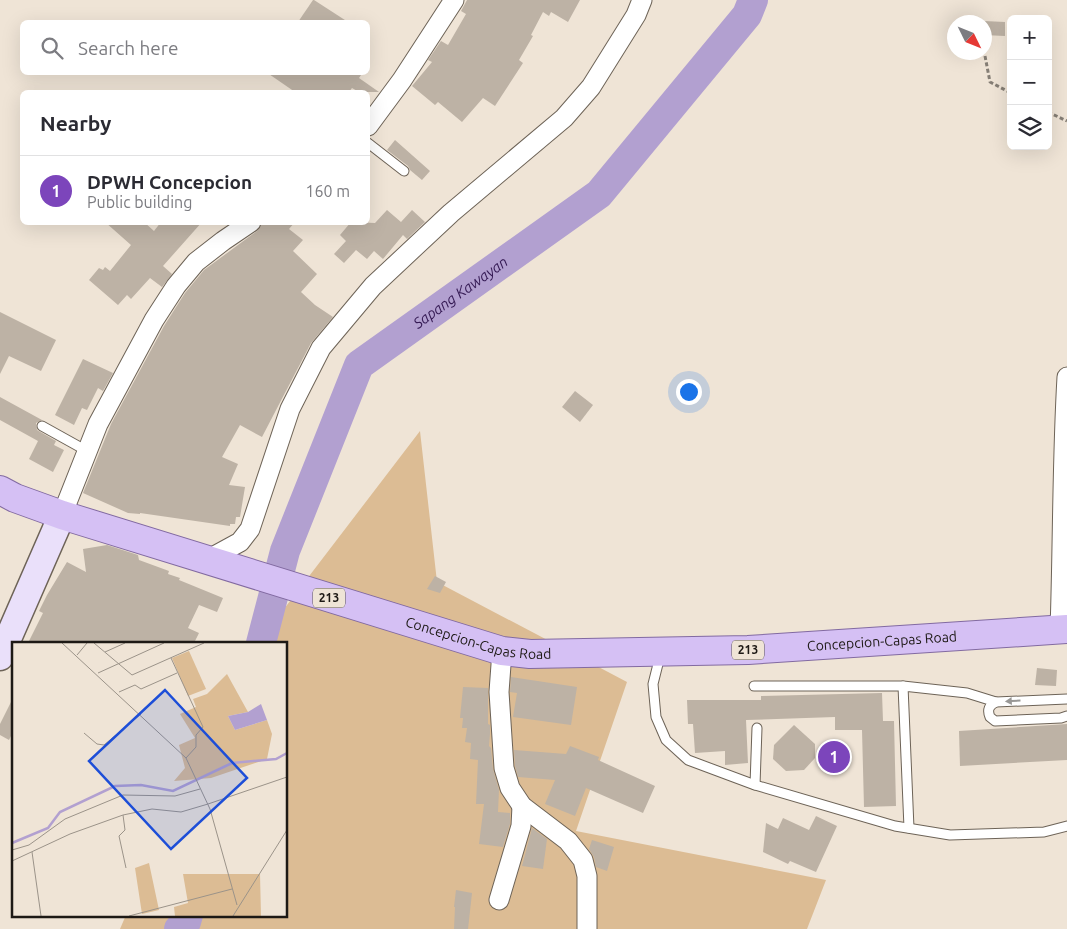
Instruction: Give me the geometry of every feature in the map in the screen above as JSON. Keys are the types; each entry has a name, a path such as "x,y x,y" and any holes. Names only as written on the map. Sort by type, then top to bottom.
{"main road":[{"name":"213","path":"0,490 15,498 62,515"},
{"name":"Concepcion-Capas Road","path":"62,515 502,651 530,654 661,650 748,650 1063,629"},
{"path":"0,657 62,515"}],"street":[{"path":"370,123 402,80 454,0"},
{"path":"217,563 240,542 250,529 290,409 321,348 373,286 451,214 564,118 591,87 636,15 642,0"},
{"path":"62,515 98,424 154,320 176,286 196,262 246,225"},
{"path":"1063,629 1064,436 1067,377"},
{"path":"502,651 499,692 504,768 510,788 522,806 568,841 583,860 587,876 587,929"},
{"path":"499,900 521,826 522,806"}],"lane":[{"path":"370,145 404,171"},
{"path":"42,426 87,451"},
{"path":"661,650 653,684 656,717 666,740 688,760 755,785 895,826 950,835 1044,832 1067,826"},
{"path":"754,686 903,686 967,693 996,702 1065,699"},
{"path":"903,686 909,828"},
{"path":"996,702 991,705 988,711 990,717 995,721 1061,718 1067,716"},
{"path":"755,785 756,728"}],"path":[{"path":"986,60 990,82 1007,91"},
{"path":"1052,114 1067,121"}],"shaded area":[{"path":"420,431 437,582 627,682 576,831 826,880 807,929 120,929 126,916 288,916 288,642 259,642"}],"building":[{"path":"314,0 345,20 299,20"},
{"path":"467,0 580,0 568,22 551,12 549,16 543,12 531,35 533,36 519,60 523,63 495,106 483,98 462,122 438,102 435,105 412,86 432,62 428,60 441,41 448,45 466,14 461,11"},
{"path":"992,21 1005,22 1005,36 992,35"},
{"path":"270,75 361,75 359,78 379,92 352,88 350,90 292,90"},
{"path":"395,140 430,171 422,180 408,166 387,150"},
{"path":"387,210 401,222 412,210 425,222 407,239 403,235 383,259 374,251 367,259 356,250 344,263 334,254 346,241 340,235 348,225 370,225 370,223 375,223"},
{"path":"108,225 147,225 154,231 159,225 199,225 163,266 172,274 162,287 150,278 131,299 127,295 118,305 89,280 99,268 103,270 105,267 110,271 131,245"},
{"path":"260,225 292,225 289,229 303,240 293,251 317,274 301,292 315,305 333,317 311,343 262,437 240,425 222,457 238,464 229,485 245,487 240,517 236,517 235,524 230,524 230,526 140,513 128,513 83,493 111,424 164,326 185,293 204,270 257,231"},
{"path":"0,312 56,340 41,371 9,356 0,374"},
{"path":"83,359 113,373 103,391 98,388 87,410 82,408 74,425 55,415"},
{"path":"575,391 593,405 580,422 562,407"},
{"path":"0,397 42,420 36,423 37,430 56,441 54,445 64,450 53,472 29,459 38,441 0,420"},
{"path":"107,545 138,555 139,560 169,571 168,574 180,578 179,580 223,598 217,612 199,605 188,628 199,633 194,642 28,642 43,613 39,611 67,562 86,572 83,549"},
{"path":"435,576 446,582 440,593 427,589"},
{"path":"1037,668 1057,670 1056,686 1035,685"},
{"path":"511,677 577,687 571,725 513,717 517,693 510,692"},
{"path":"463,687 488,688 489,746 491,748 493,769 499,790 498,812 510,813 510,824 503,847 479,844 484,804 476,804 478,760 470,759 471,743 465,742 467,728 462,728 463,718 460,718"},
{"path":"882,693 883,721 894,721 896,806 864,807 862,730 835,730 835,717 746,720 748,763 725,765 725,751 695,753 693,724 688,724 687,700 761,700 761,696"},
{"path":"12,700 12,734 9,740 0,735 0,724"},
{"path":"1067,724 1067,760 960,766 959,731"},
{"path":"794,725 815,744 815,758 804,770 786,771 773,759 774,745"},
{"path":"570,746 599,757 598,760 655,786 643,813 586,788 575,816 545,804 555,780 518,777 514,750 566,754"},
{"path":"816,816 837,826 816,872 790,861 788,864 763,852 766,823 778,829 783,818 809,830"},
{"path":"532,828 547,839 543,869 522,866"},
{"path":"592,840 614,847 607,871 596,867 594,857 589,849"},
{"path":"456,890 472,893 468,929 454,929"}],"waterway":[{"name":"Sapang Kawayan","path":"261,642 285,551 359,365 599,194 747,15 753,0"},
{"name":"Sapang Kawayan","path":"179,929 186,922 188,916"}],"place":[{"name":"DPWH Concepcion","path":"834,757"}]}
